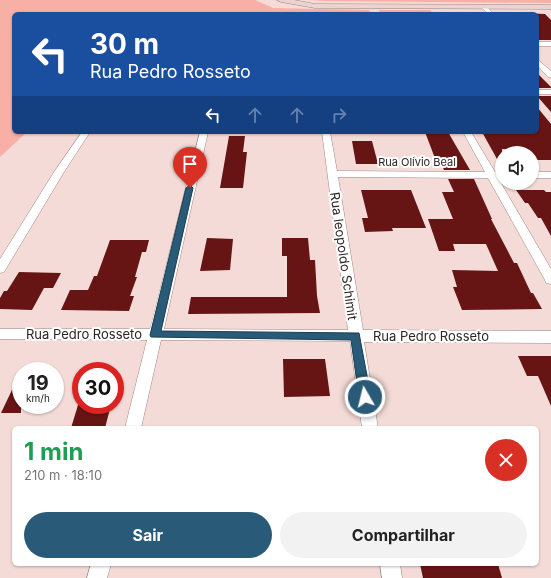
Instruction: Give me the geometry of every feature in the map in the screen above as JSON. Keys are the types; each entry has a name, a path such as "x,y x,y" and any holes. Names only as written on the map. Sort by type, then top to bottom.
{"street":[{"path":"281,0 315,6 551,7"},
{"path":"483,6 489,12"},
{"path":"539,44 551,44"},
{"path":"539,63 551,75"},
{"path":"539,92 551,92"},
{"path":"0,269 85,134"},
{"path":"133,426 204,134"},
{"name":"Rua leopoldo Schimit","path":"326,134 370,426"},
{"path":"468,134 495,172"},
{"name":"Rua Olívio Beal","path":"332,174 495,175"},
{"path":"539,175 551,175"},
{"path":"505,190 551,280"},
{"name":"Rua Pedro Rosseto","path":"0,334 551,337"},
{"path":"97,578 100,566"},
{"path":"390,566 392,578"}],"shaded area":[{"path":"0,0 255,0 273,8 369,10 370,12 12,12 12,134 25,134 0,157"},
{"path":"311,0 551,0 551,3 324,1"},
{"path":"379,10 430,10 432,12 380,12"}],"building":[{"path":"539,14 545,14 551,20 551,40 539,40"},
{"path":"539,75 551,87 539,88"},
{"path":"539,96 551,96 551,112 539,98"},
{"path":"539,109 551,124 551,160 539,160 539,146 495,146 495,155 483,134 539,134"},
{"path":"426,134 449,134 470,170 444,170 440,161 436,161"},
{"path":"229,136 245,136 243,152 247,152 243,188 220,188"},
{"path":"352,141 372,141 378,164 356,164"},
{"path":"448,179 474,179 491,219 514,263 517,263 531,293 533,293 542,309 462,310 453,287 457,287 452,270 498,271 486,244 453,244 455,251 439,251 428,219 453,219 442,192 454,192"},
{"path":"361,190 411,190 426,228 392,228 393,231 365,232 362,218 368,218"},
{"path":"516,190 544,190 546,192 551,192 551,236 541,218 538,218 528,203 525,203"},
{"path":"207,238 233,239 230,270 200,271"},
{"path":"282,238 308,238 310,260 315,260 317,296 320,313 188,314 191,297 287,297 287,256 282,256"},
{"path":"110,240 149,240 146,252 142,252 135,277 137,277 130,296 134,296 129,311 61,310 70,290 88,290 94,276 97,276"},
{"path":"19,272 61,273 53,288 44,288 32,310 0,309 0,298 4,291 7,291"},
{"path":"518,356 551,356 551,406 538,376 527,376"},
{"path":"283,359 325,359 330,396 284,397"},
{"path":"12,390 12,413 1,413"},
{"path":"75,414 109,414 106,426 72,426"},
{"path":"420,566 499,566 502,578 423,578"}],"route":[{"path":"190,188 155,335 356,336 365,397"}]}
